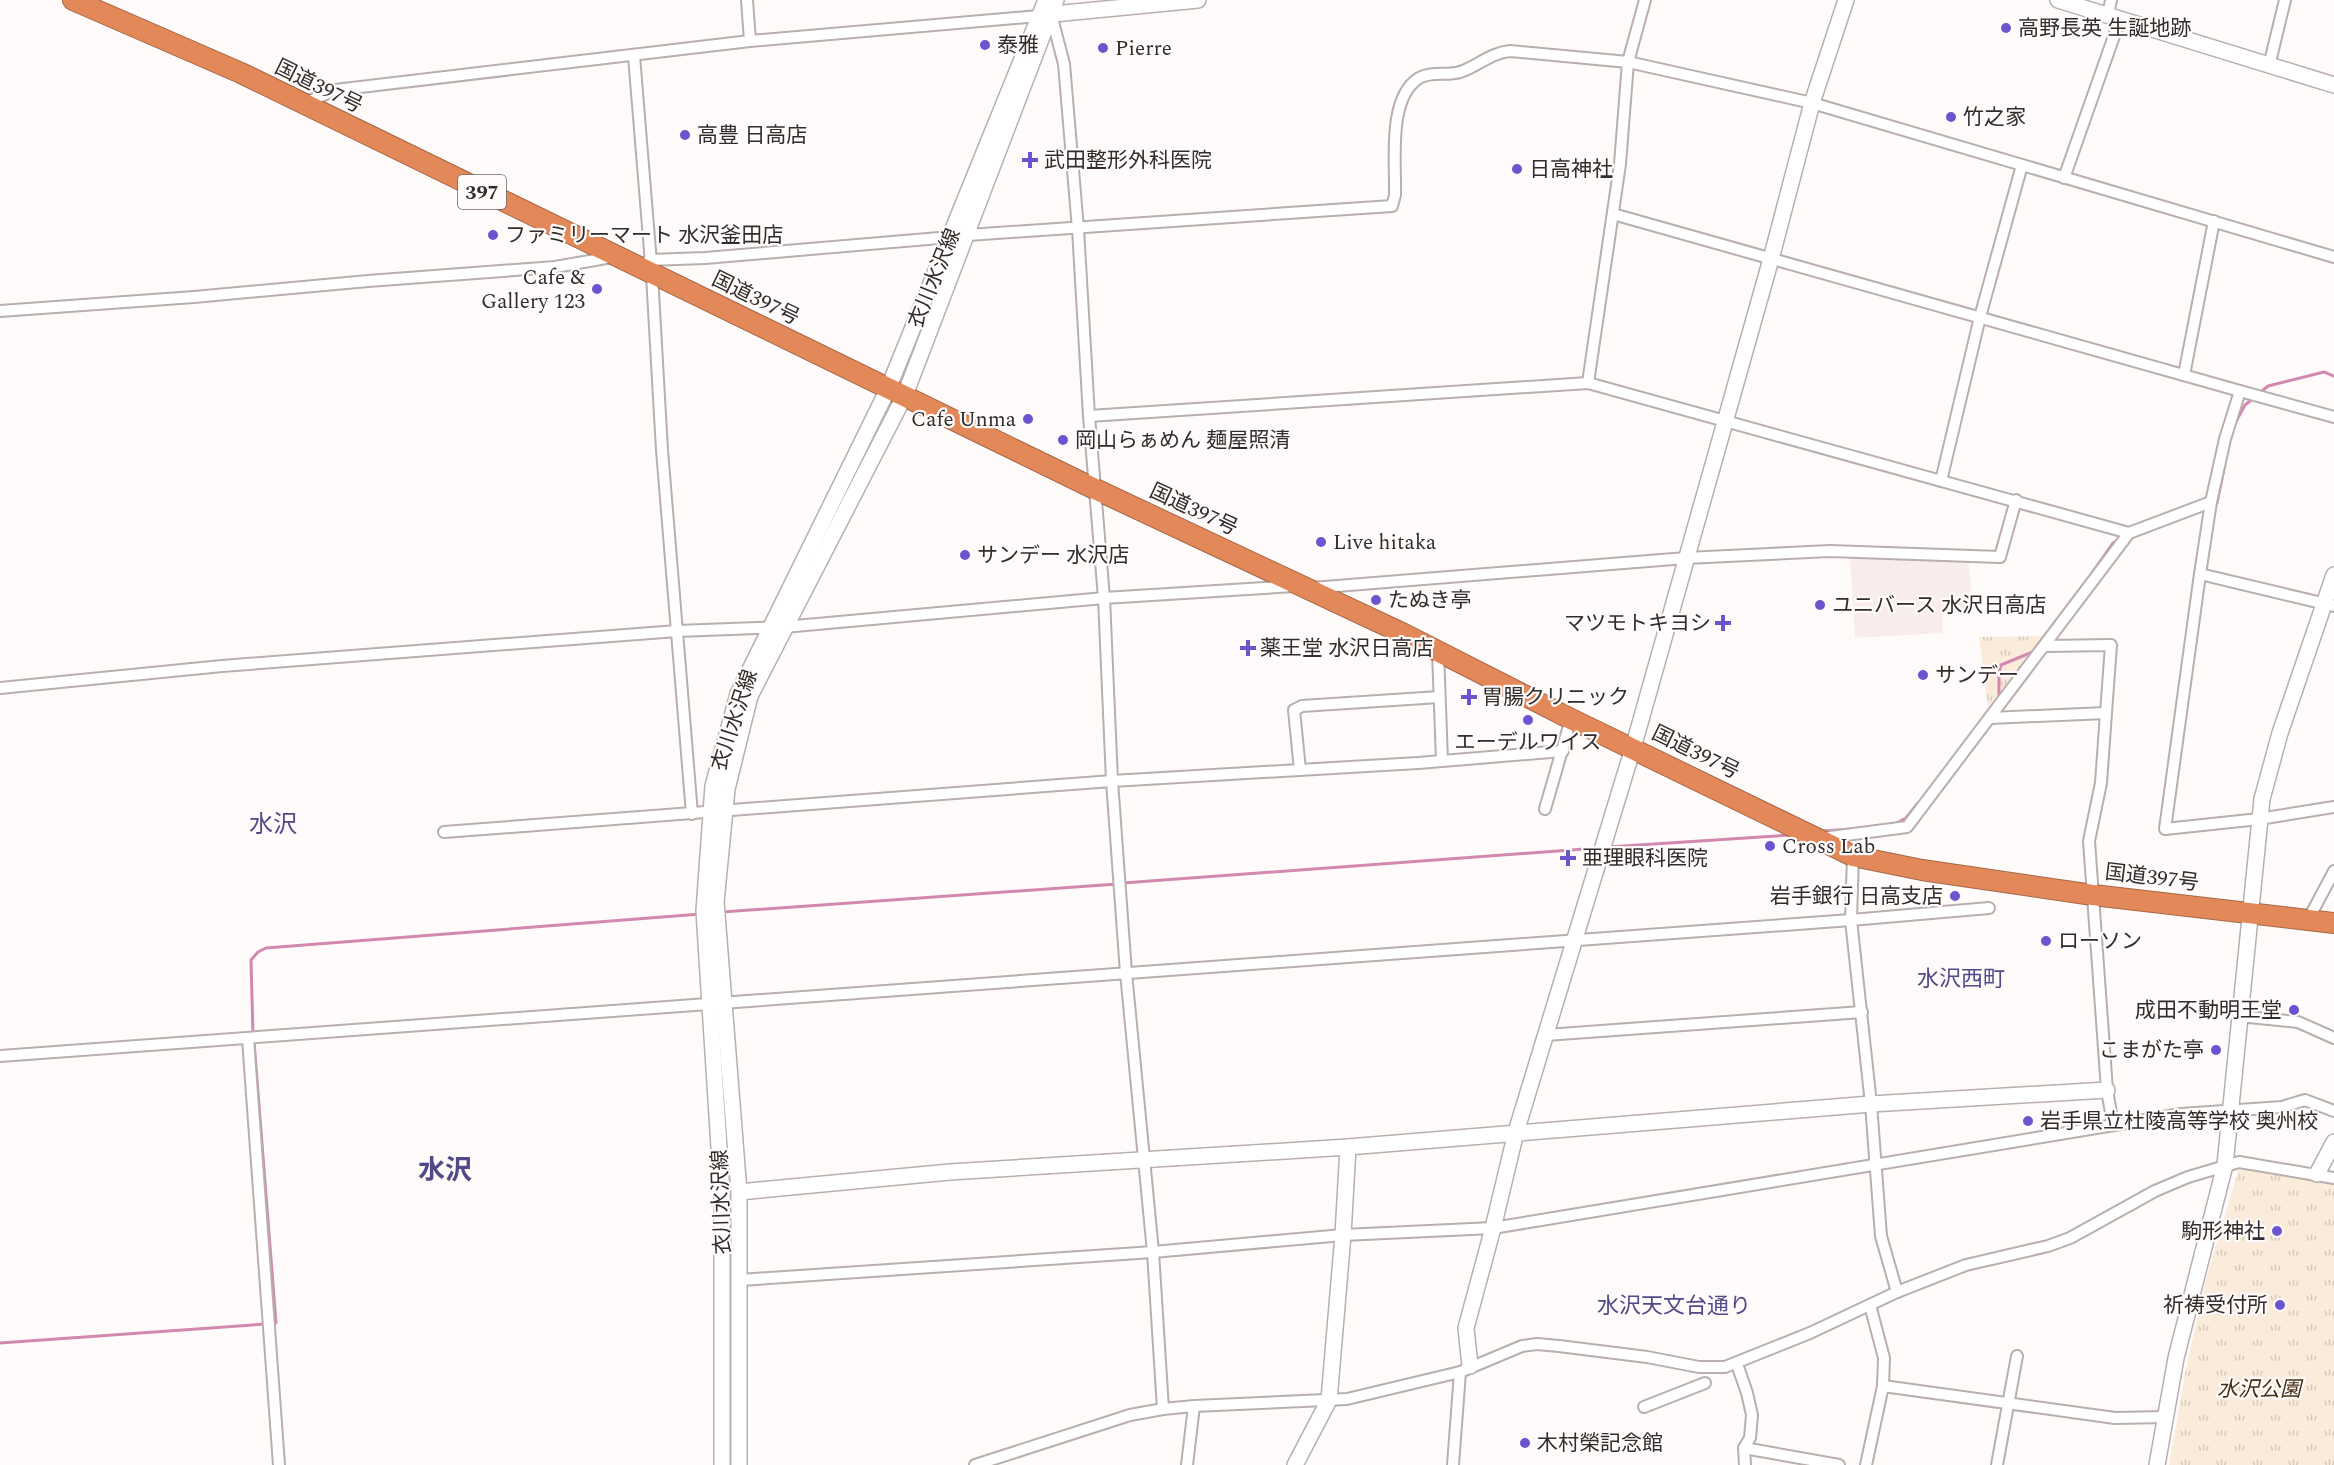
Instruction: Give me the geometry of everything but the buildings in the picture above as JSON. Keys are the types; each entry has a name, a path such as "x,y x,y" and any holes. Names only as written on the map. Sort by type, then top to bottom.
{"highway":[{"name":"国道397号","path":"73,0 241,73 302,105 615,256 651,267 897,392 1095,489 1437,651 1853,856 1923,870 2093,895 2334,923"}],"street":[{"path":"747,0 750,41"},
{"path":"302,105 335,90 750,41 1048,7 1198,0"},
{"path":"1588,383 1620,164 1628,63 1645,0"},
{"path":"1453,1465 1465,1369 1466,1328 1516,1132 1633,748 1771,259 1812,103 1846,0"},
{"path":"2058,0 2113,12 2269,66 2334,85"},
{"path":"2269,66 2285,0"},
{"path":"1048,7 1064,64 1078,229 1089,416 1104,598 1112,782 1126,973 1153,1252 1164,1409"},
{"name":"衣川水沢線","path":"740,1465 740,1192 704,911 718,812 713,786 738,694 776,627 897,392 968,235 1048,7"},
{"name":"衣川水沢線","path":"897,392 951,237 1048,7"},
{"path":"2064,178 2113,12"},
{"path":"968,235 1392,206 1395,195 1396,118 1403,98 1412,85 1421,77 1459,72 1497,52 1510,51 1628,63 1812,103 2334,257"},
{"path":"634,56 651,267 662,450 692,814"},
{"path":"1941,481 1980,317 2022,165"},
{"path":"1613,214 2334,417"},
{"path":"2184,375 2214,221"},
{"path":"651,267 717,257 951,237"},
{"path":"0,311 555,267 615,256"},
{"path":"1089,416 1588,383 2129,533"},
{"path":"2240,392 2225,439 2211,502 2165,829 2259,819 2334,807"},
{"path":"0,688 222,666 676,631 776,627 1104,598 1304,587 1686,558 1830,551 2000,557 2016,500"},
{"path":"1819,839 1907,827 2129,533 2211,502"},
{"path":"2200,574 2329,604"},
{"path":"2157,1465 2181,1336 2225,1165 2259,819 2268,773 2329,604 2334,575"},
{"path":"2045,646 2110,645 2101,783 2089,842 2107,1090 2113,1124"},
{"path":"1437,651 1442,761"},
{"path":"1300,770 1294,710 1302,706 1439,697"},
{"path":"1990,718 2106,713"},
{"path":"1545,809 1571,719"},
{"path":"444,832 1563,751"},
{"path":"1853,856 1851,920 1871,1104 1881,1236 1897,1292"},
{"path":"2308,920 2334,871"},
{"path":"0,1056 1989,908"},
{"name":"衣川水沢線","path":"717,1003 722,1194 722,1465"},
{"path":"1546,1035 1862,1012"},
{"path":"2239,1016 2298,1022 2334,1038"},
{"path":"248,1039 279,1465"},
{"path":"740,1192 950,1172 1348,1147 1871,1104 2107,1090"},
{"path":"740,1280 1153,1252 1343,1235 1493,1228 2181,1114 2282,1107 2305,1100 2334,1111"},
{"path":"2318,1174 2334,1142"},
{"path":"1295,1465 1329,1400 1348,1147"},
{"path":"975,1465 1130,1415 1194,1406 1347,1399 1465,1369 1522,1346 1537,1344 1647,1357 1706,1368 1737,1364 1897,1292 1966,1264 2048,1246 2070,1238 2155,1191 2225,1165 2239,1162 2334,1178"},
{"path":"1866,1465 1883,1386 1884,1358 1870,1305"},
{"path":"1997,1465 2016,1356"},
{"path":"1737,1364 1752,1414 1750,1438 1744,1448 1745,1465"},
{"path":"1644,1407 1705,1383"},
{"path":"1883,1386 2115,1418 2166,1417"},
{"path":"1187,1465 1194,1406"},
{"path":"1744,1448 1839,1465"}],"shaded area":[{"path":"1850,555 1968,560 1974,612 1942,613 1943,633 1855,638"}],"green space":[{"path":"2044,636 1988,707 1979,637"},
{"name":"水沢公園","path":"2239,1168 2334,1183 2334,1465 2169,1465 2186,1369 2206,1279"}],"waterway":[{"path":"2260,393 2268,386 2324,372 2334,376"},
{"path":"2234,425 2245,405 2255,397"},
{"path":"2213,505 2217,503 2225,464"},
{"path":"2130,538 2154,529"},
{"path":"2092,573 2113,543 2118,542"},
{"path":"1999,699 2001,665 2035,651"},
{"path":"1895,824 1906,818 1918,803"},
{"path":"1823,831 1852,829"},
{"path":"1608,847 1790,835"},
{"path":"1123,883 1598,848"},
{"path":"722,912 1117,884"},
{"path":"253,1035 251,960 258,952 266,948 701,914"},
{"path":"254,1041 276,1323 271,1324"},
{"path":"0,1343 265,1324"}],"place":[{"name":"高野長英 生誕地跡","path":"2006,28"},
{"name":"泰雅","path":"985,45"},
{"name":"Pierre","path":"1103,48"},
{"name":"竹之家","path":"1951,117"},
{"name":"高豊 日高店","path":"685,135"},
{"name":"武田整形外科医院","path":"1030,160"},
{"name":"日高神社","path":"1517,169"},
{"name":"ファミリーマート 水沢釜田店","path":"493,235"},
{"name":"Cafe & Gallery 123","path":"597,289"},
{"name":"Cafe Unma","path":"1028,419"},
{"name":"岡山らぁめん 麺屋照清","path":"1063,440"},
{"name":"Live hitaka","path":"1321,542"},
{"name":"サンデー 水沢店","path":"965,555"},
{"name":"たぬき亭","path":"1376,600"},
{"name":"ユニバース 水沢日高店","path":"1820,605"},
{"name":"マツモトキヨシ","path":"1723,623"},
{"name":"薬王堂 水沢日高店","path":"1248,648"},
{"name":"サンデー","path":"1923,675"},
{"name":"胃腸クリニック","path":"1469,697"},
{"name":"エーデルワイス","path":"1528,720"},
{"name":"Cross Lab","path":"1770,846"},
{"name":"亜理眼科医院","path":"1568,858"},
{"name":"岩手銀行 日高支店","path":"1955,896"},
{"name":"ローソン","path":"2046,941"},
{"name":"成田不動明王堂","path":"2294,1010"},
{"name":"こまがた亭","path":"2216,1050"},
{"name":"岩手県立杜陵高等学校 奥州校","path":"2028,1121"},
{"name":"駒形神社","path":"2277,1231"},
{"name":"祈祷受付所","path":"2280,1305"},
{"name":"木村榮記念館","path":"1525,1443"}],"district":[{"name":"水沢","path":"273,824"},
{"name":"水沢西町","path":"1961,978"},
{"name":"水沢","path":"445,1170"},
{"name":"水沢天文台通り","path":"1674,1305"}]}
